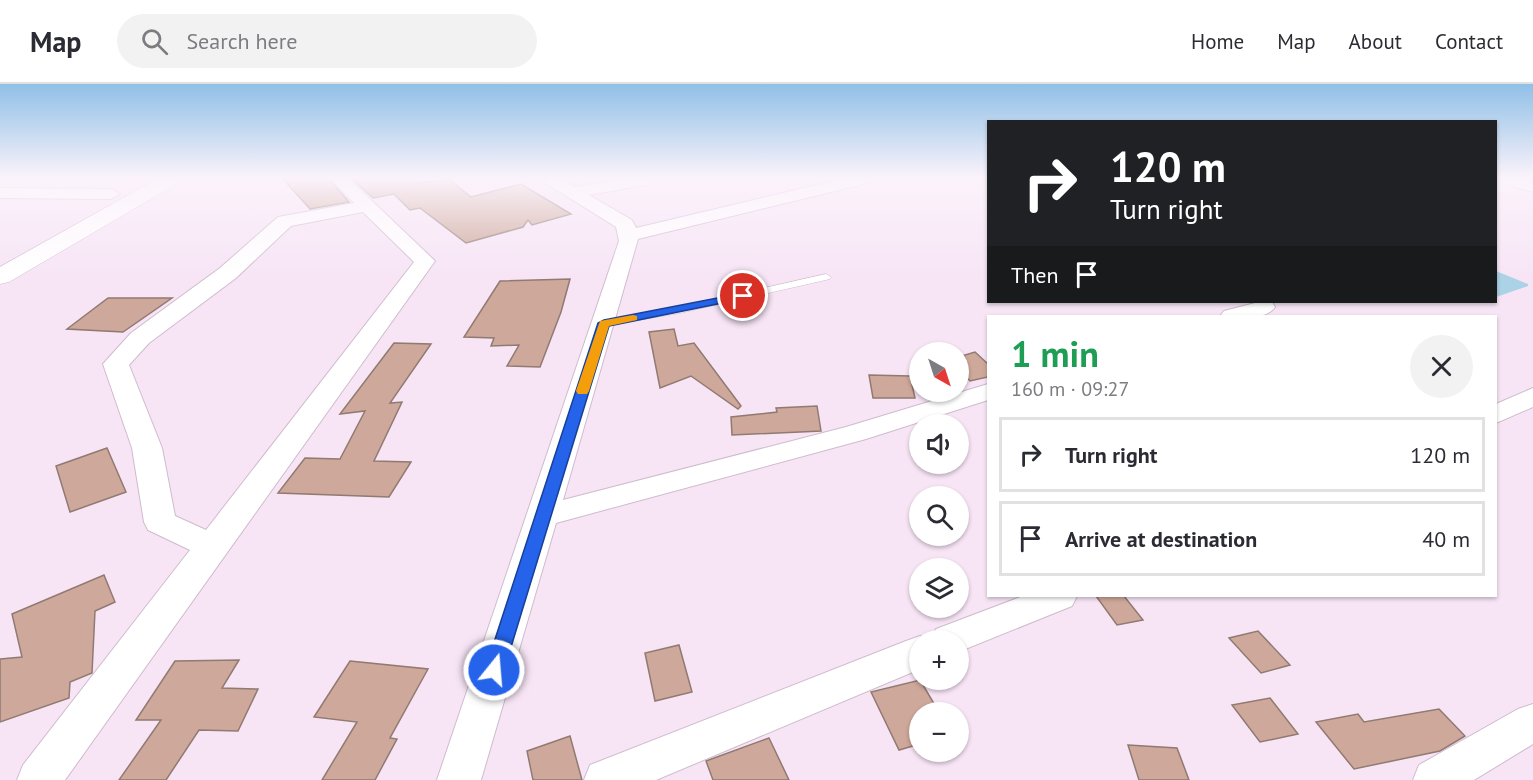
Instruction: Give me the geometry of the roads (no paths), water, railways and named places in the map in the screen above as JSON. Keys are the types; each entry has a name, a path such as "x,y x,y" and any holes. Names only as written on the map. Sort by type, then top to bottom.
{"main road":[{"path":"0,255 79,211"},
{"path":"0,277 114,211"}],"street":[{"path":"212,547 160,522 147,448 116,364 140,338 228,273 285,221 338,211"},
{"path":"39,780 425,261 374,211"},
{"path":"459,780 626,250 628,236 625,224 604,211"},
{"path":"628,236 729,211"},
{"path":"1236,315 1264,307"},
{"path":"543,516 856,433 987,392"},
{"path":"1497,414 1533,396"},
{"path":"969,632 1056,597"},
{"path":"606,780 909,656"},
{"path":"1435,780 1533,722"}],"lane":[{"path":"604,323 680,310 826,277"}],"water":[{"path":"1497,271 1528,284 1528,286 1497,297"}]}
